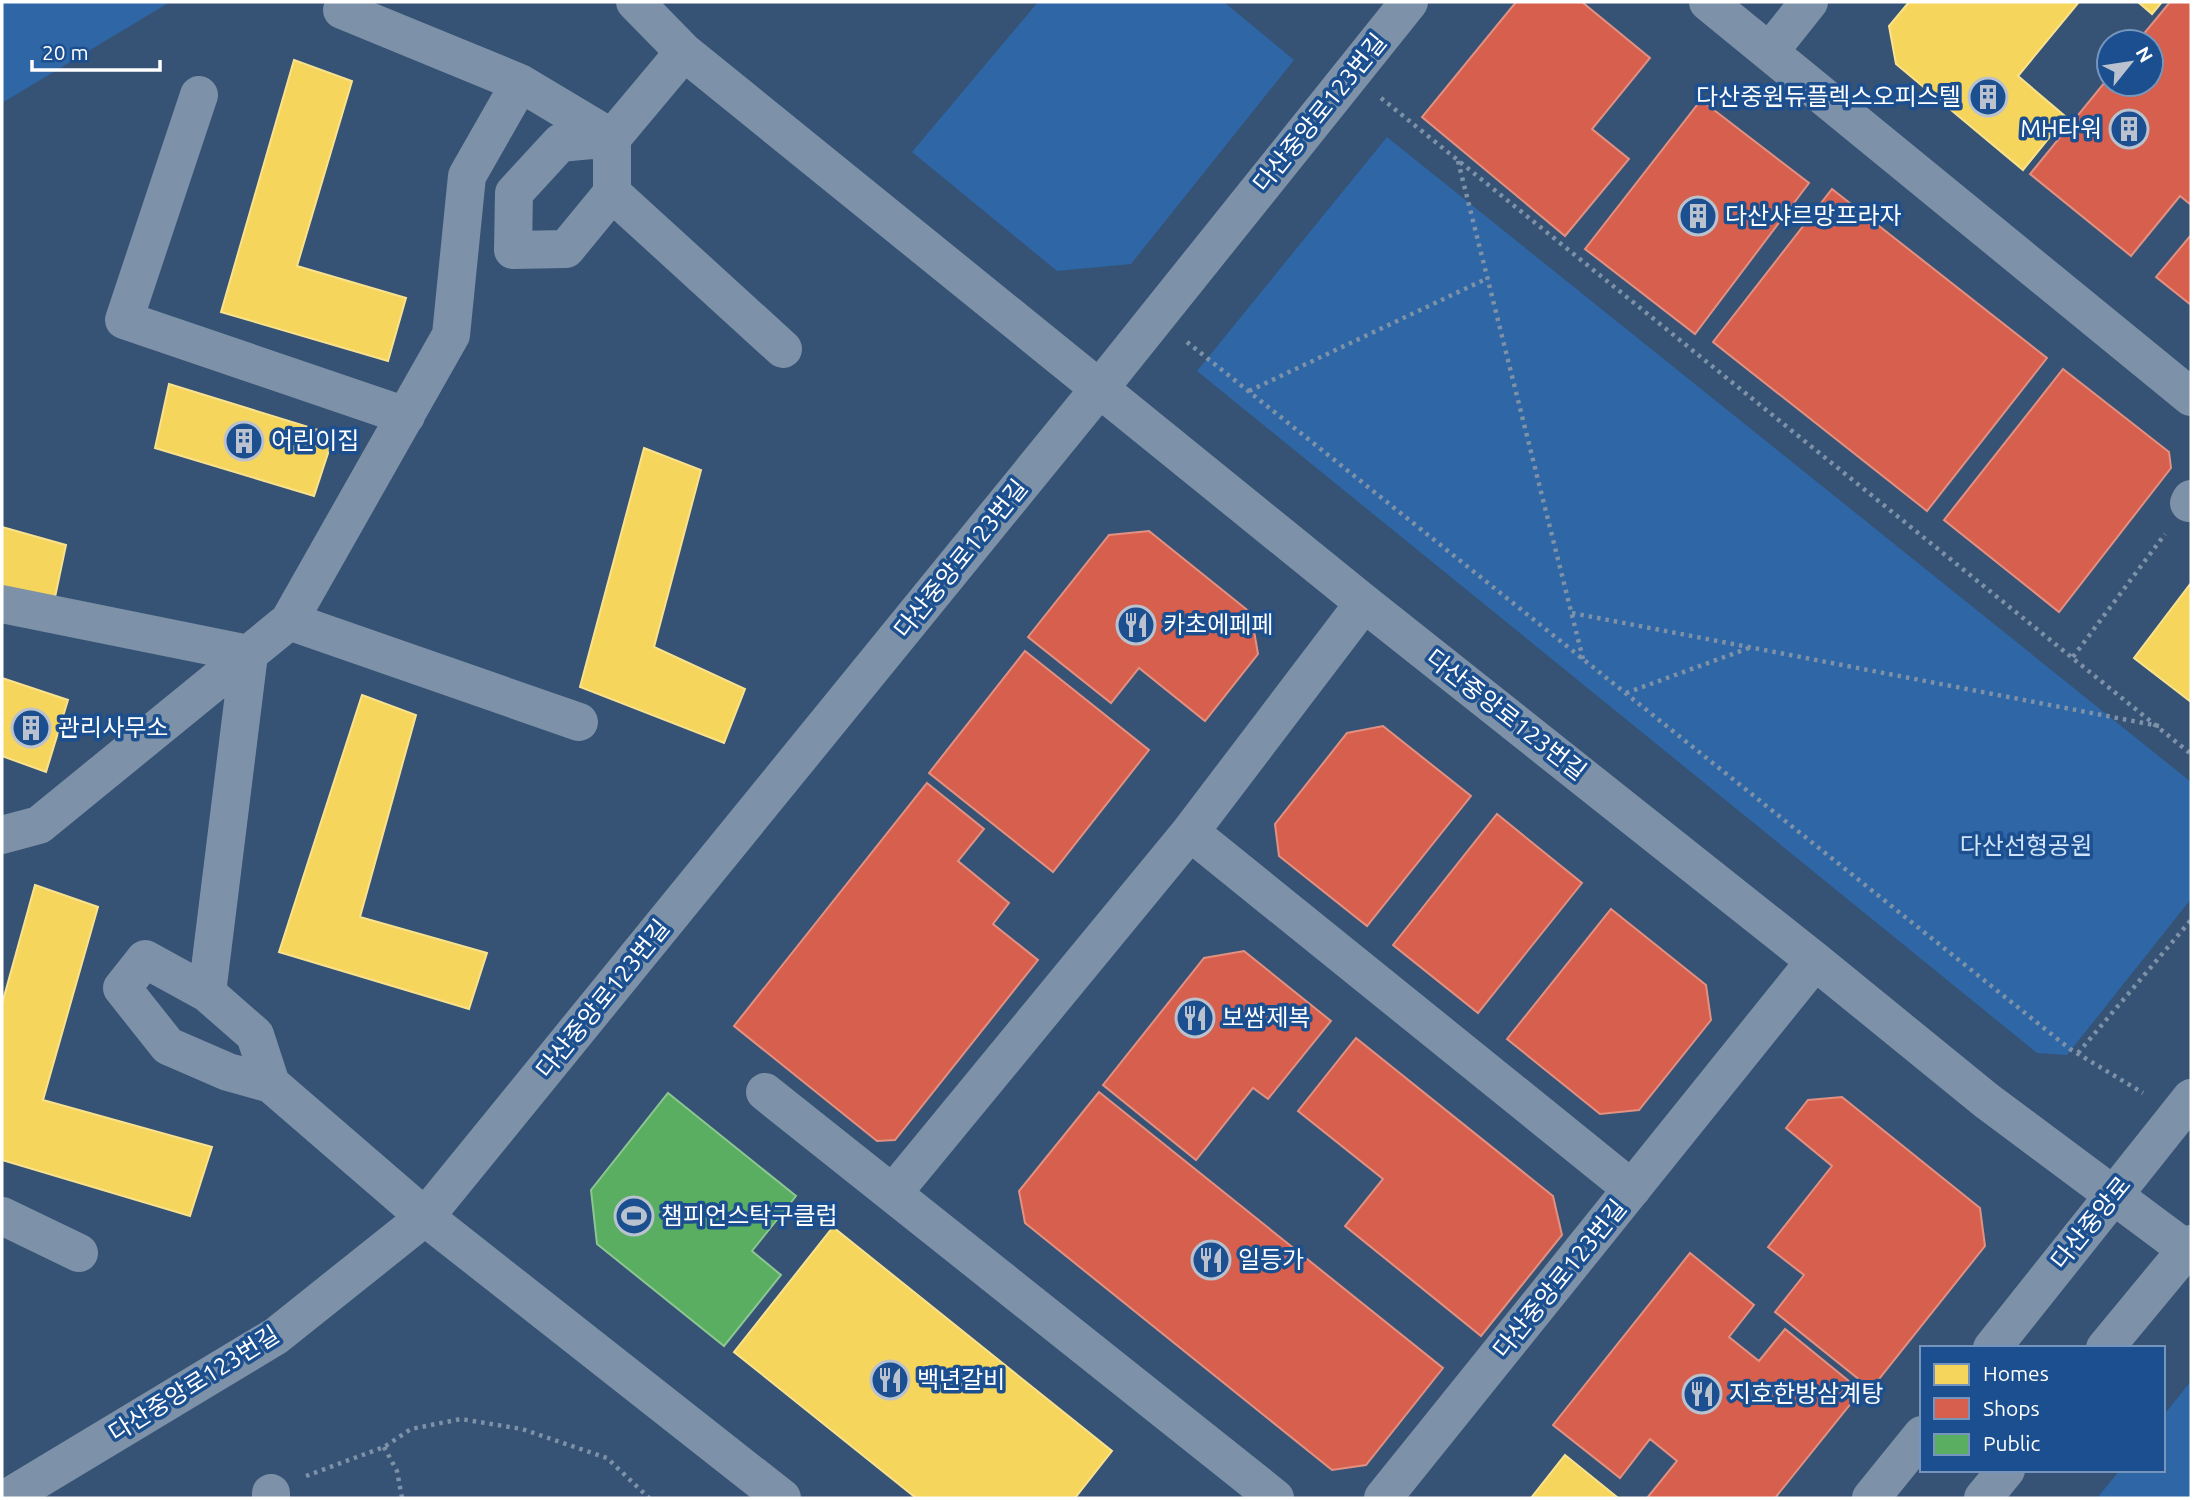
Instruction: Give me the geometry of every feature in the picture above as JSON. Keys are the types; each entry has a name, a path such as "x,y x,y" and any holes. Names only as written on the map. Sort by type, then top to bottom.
{"street":[{"name":"다산중앙로123번길","path":"635,2 684,52 1364,603 1987,1101 2190,1249"},
{"name":"다산중앙로123번길","path":"7,1498 276,1336 425,1217 1100,389 1409,2"},
{"path":"1708,2 2191,397"},
{"path":"1770,51 1809,2"},
{"path":"342,10 520,82 612,138"},
{"path":"612,138 560,143 514,193 513,250 565,248 612,193 612,138 684,52"},
{"path":"2,835 39,825 289,621 452,335 467,176 520,82"},
{"path":"199,94 124,320 406,416"},
{"path":"612,193 783,349"},
{"path":"893,1194 1190,832 1364,603"},
{"path":"2,604 249,654"},
{"path":"289,621 579,722"},
{"path":"207,993 249,654"},
{"path":"1190,832 1632,1189"},
{"path":"271,1084 255,1035 207,993 145,959 122,988 168,1046 228,1072 271,1084 425,1217 782,1498"},
{"name":"다산중앙로123번길","path":"1383,1498 1815,961"},
{"path":"765,1092 1275,1498"},
{"name":"다산중앙로","path":"1994,1346 2185,1106"},
{"path":"2,1216 79,1253"},
{"path":"2107,1346 2190,1249"},
{"path":"1871,1498 1920,1437"},
{"path":"1983,1498 2004,1472"}],"path":[{"path":"1351,74 2191,754"},
{"path":"1458,160 1583,660"},
{"path":"1248,391 1488,278"},
{"path":"1156,318 2070,1049 2185,1106"},
{"path":"2073,657 2190,501"},
{"path":"1572,613 2160,727"},
{"path":"1625,693 1749,648"},
{"path":"2078,1053 2191,920"},
{"path":"271,1496 288,1483 384,1447 411,1429 461,1419 522,1429 607,1458 649,1498"},
{"path":"384,1447 397,1471 402,1498"}],"green space":[{"path":"2,2 170,2 2,103"},
{"path":"1038,2 1224,2 1294,60 1131,264 1057,271 912,152"},
{"name":"다산선형공원","path":"1387,137 2191,782 2191,899 2067,1055 2037,1053 1197,371"},
{"path":"2191,1381 2191,1498 2097,1498 2118,1472 2165,1472 2165,1414"}],"building: Homes":[{"name":"다산중원듀플렉스오피스텔","path":"1909,2 2079,2 2018,76 2066,117 2023,170 1896,64 1889,26"},
{"path":"2138,2 2162,2 2152,14"},
{"path":"294,60 352,81 297,266 406,298 388,361 221,312"},
{"name":"어린이집","path":"169,384 334,435 314,496 155,448"},
{"path":"644,448 701,470 654,647 745,689 724,743 580,687"},
{"path":"2,527 66,545 54,602 2,588"},
{"path":"2191,583 2191,702 2134,658"},
{"name":"관리사무소","path":"2,678 68,700 46,772 2,756"},
{"path":"362,695 416,715 360,917 487,953 469,1009 279,952"},
{"path":"35,885 98,907 43,1100 212,1147 190,1216 2,1160 2,1004"},
{"path":"833,1227 1112,1451 1075,1498 916,1498 734,1352"},
{"path":"1565,1455 1617,1497 1531,1498"}],"building: Shops":[{"path":"1516,2 1582,2 1650,58 1592,129 1629,159 1565,236 1422,117"},
{"name":"MH타워","path":"2170,2 2191,2 2191,205 2180,196 2131,256 2030,174 2095,94 2095,98 2165,98 2165,28 2149,28"},
{"name":"다산샤르망프라자","path":"1701,100 1809,183 1695,334 1585,249"},
{"path":"1832,189 2047,358 1927,511 1713,342"},
{"path":"2191,235 2191,305 2156,277"},
{"path":"2063,369 2169,452 2171,468 2059,612 1944,520"},
{"path":"1149,531 1251,613 1258,654 1205,721 1139,668 1111,703 1028,637 1109,535"},
{"path":"1025,651 1149,750 1053,872 929,773"},
{"path":"1383,726 1471,796 1367,926 1279,856 1275,824 1347,733"},
{"path":"927,783 984,829 958,861 1009,903 993,924 1038,960 895,1140 877,1141 734,1026"},
{"path":"1497,814 1582,883 1478,1013 1393,945"},
{"path":"1611,909 1706,985 1711,1020 1639,1110 1600,1114 1507,1039"},
{"path":"1244,951 1331,1021 1268,1099 1253,1088 1196,1160 1103,1085 1204,958"},
{"path":"1356,1038 1553,1196 1562,1235 1481,1336 1345,1226 1383,1179 1298,1111"},
{"path":"1099,1092 1443,1368 1366,1465 1332,1470 1025,1223 1019,1191"},
{"path":"1842,1097 1980,1208 1985,1246 1871,1389 1775,1312 1804,1275 1768,1247 1832,1166 1786,1128 1808,1100"},
{"path":"1690,1253 1754,1305 1729,1337 1759,1361 1785,1329 1861,1391 1775,1498 1647,1498 1677,1461 1650,1439 1620,1478 1553,1425"}],"building: Public":[{"path":"668,1093 796,1196 752,1251 781,1275 724,1346 597,1244 591,1190"}],"place":[{"name":"다산중원듀플렉스오피스텔","path":"1988,97"},
{"name":"MH타워","path":"2129,129"},
{"name":"다산샤르망프라자","path":"1698,216"},
{"name":"어린이집","path":"244,441"},
{"name":"카초에페페","path":"1136,625"},
{"name":"관리사무소","path":"31,728"},
{"name":"보쌈제복","path":"1195,1018"},
{"name":"챔피언스탁구클럽","path":"634,1216"},
{"name":"일등가","path":"1211,1260"},
{"name":"백년갈비","path":"890,1380"},
{"name":"지호한방삼계탕","path":"1702,1394"}]}
